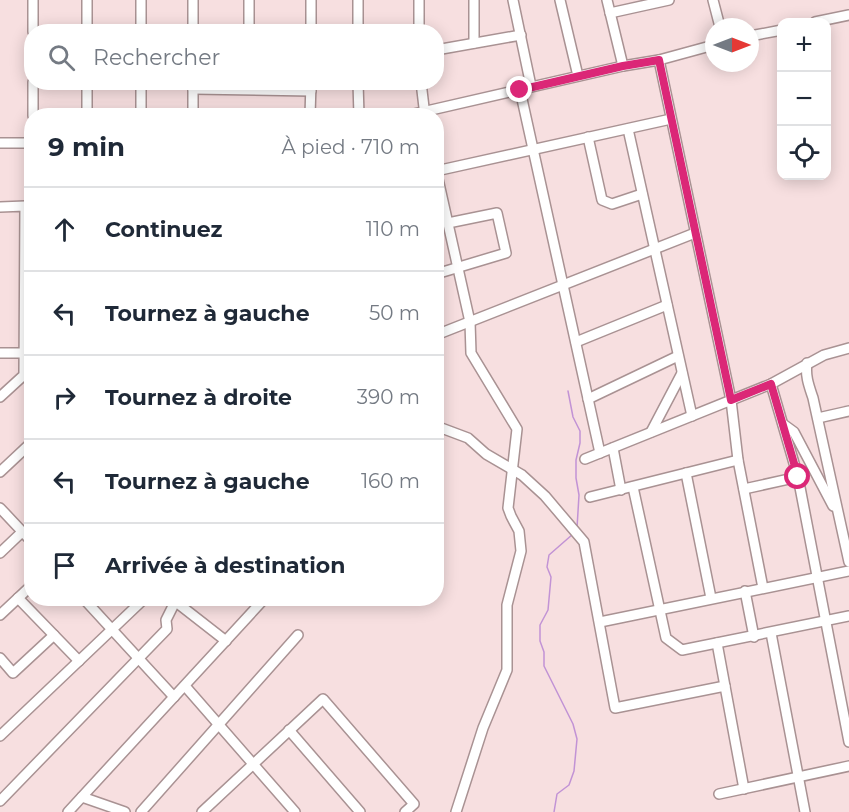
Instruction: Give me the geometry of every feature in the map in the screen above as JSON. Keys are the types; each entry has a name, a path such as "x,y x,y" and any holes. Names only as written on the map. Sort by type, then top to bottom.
{"street":[{"path":"33,0 33,24"},
{"path":"87,0 87,24"},
{"path":"141,0 141,24"},
{"path":"193,0 193,24"},
{"path":"249,0 249,24"},
{"path":"311,0 311,24"},
{"path":"358,0 358,24"},
{"path":"419,0 419,24"},
{"path":"474,0 474,43"},
{"path":"513,0 531,86"},
{"path":"560,0 578,76"},
{"path":"607,0 623,66"},
{"path":"610,13 669,0"},
{"path":"713,0 718,18"},
{"path":"831,19 849,15"},
{"path":"759,34 777,31"},
{"path":"444,49 521,35"},
{"path":"444,109 531,86 659,60 705,47"},
{"path":"659,60 731,400 738,460 763,588"},
{"path":"33,90 33,108"},
{"path":"87,90 87,108"},
{"path":"141,90 141,108"},
{"path":"193,90 193,108"},
{"path":"310,108 311,90"},
{"path":"358,90 359,108"},
{"path":"422,90 423,108"},
{"path":"520,90 600,453"},
{"path":"444,169 671,119"},
{"path":"628,129 692,416"},
{"path":"588,137 602,200 612,204 642,194"},
{"path":"0,143 24,143"},
{"path":"444,204 470,322 472,357 517,429 508,508 519,531 521,551 507,605 507,670 483,728 456,812"},
{"path":"0,207 24,206"},
{"path":"444,272 506,253 497,213 448,223"},
{"path":"444,332 695,233"},
{"path":"576,342 667,305"},
{"path":"585,459 771,384 824,355 849,348"},
{"path":"0,353 24,353"},
{"path":"588,399 678,356"},
{"path":"807,363 805,373 818,418 849,562"},
{"path":"651,432 682,373"},
{"path":"0,397 24,375"},
{"path":"771,384 798,477 849,742"},
{"path":"818,418 849,411"},
{"path":"782,423 794,432 838,516"},
{"path":"444,429 468,438 513,470 545,496 584,542 615,708 725,687"},
{"path":"613,448 621,490"},
{"path":"0,472 24,450"},
{"path":"590,497 738,460"},
{"path":"686,473 711,598"},
{"path":"744,489 798,477"},
{"path":"633,487 666,638 682,650 849,616"},
{"path":"0,508 22,532 0,553"},
{"path":"600,622 659,608 849,571"},
{"path":"745,591 754,637"},
{"path":"0,615 24,592"},
{"path":"18,598 24,604"},
{"path":"26,606 79,661"},
{"path":"90,606 174,697"},
{"path":"1,733 137,606"},
{"path":"0,801 167,629 166,620 171,606"},
{"path":"181,606 226,641"},
{"path":"68,812 258,606"},
{"path":"771,633 805,812"},
{"path":"0,658 13,672 54,635"},
{"path":"141,812 298,635"},
{"path":"717,643 744,789"},
{"path":"185,686 295,812"},
{"path":"202,812 322,699 414,804 405,812"},
{"path":"289,730 360,812"},
{"path":"719,794 849,766"},
{"path":"82,797 125,812"}],"waterway":[{"path":"568,391 573,417 580,431 576,460 579,495 577,528"},
{"path":"554,812 557,794 569,785 574,771 577,739 573,724 544,666 540,625 548,610 551,577 547,567 549,555 573,534"}],"route":[{"path":"520,90 659,60 731,400 771,384 798,477"}]}
